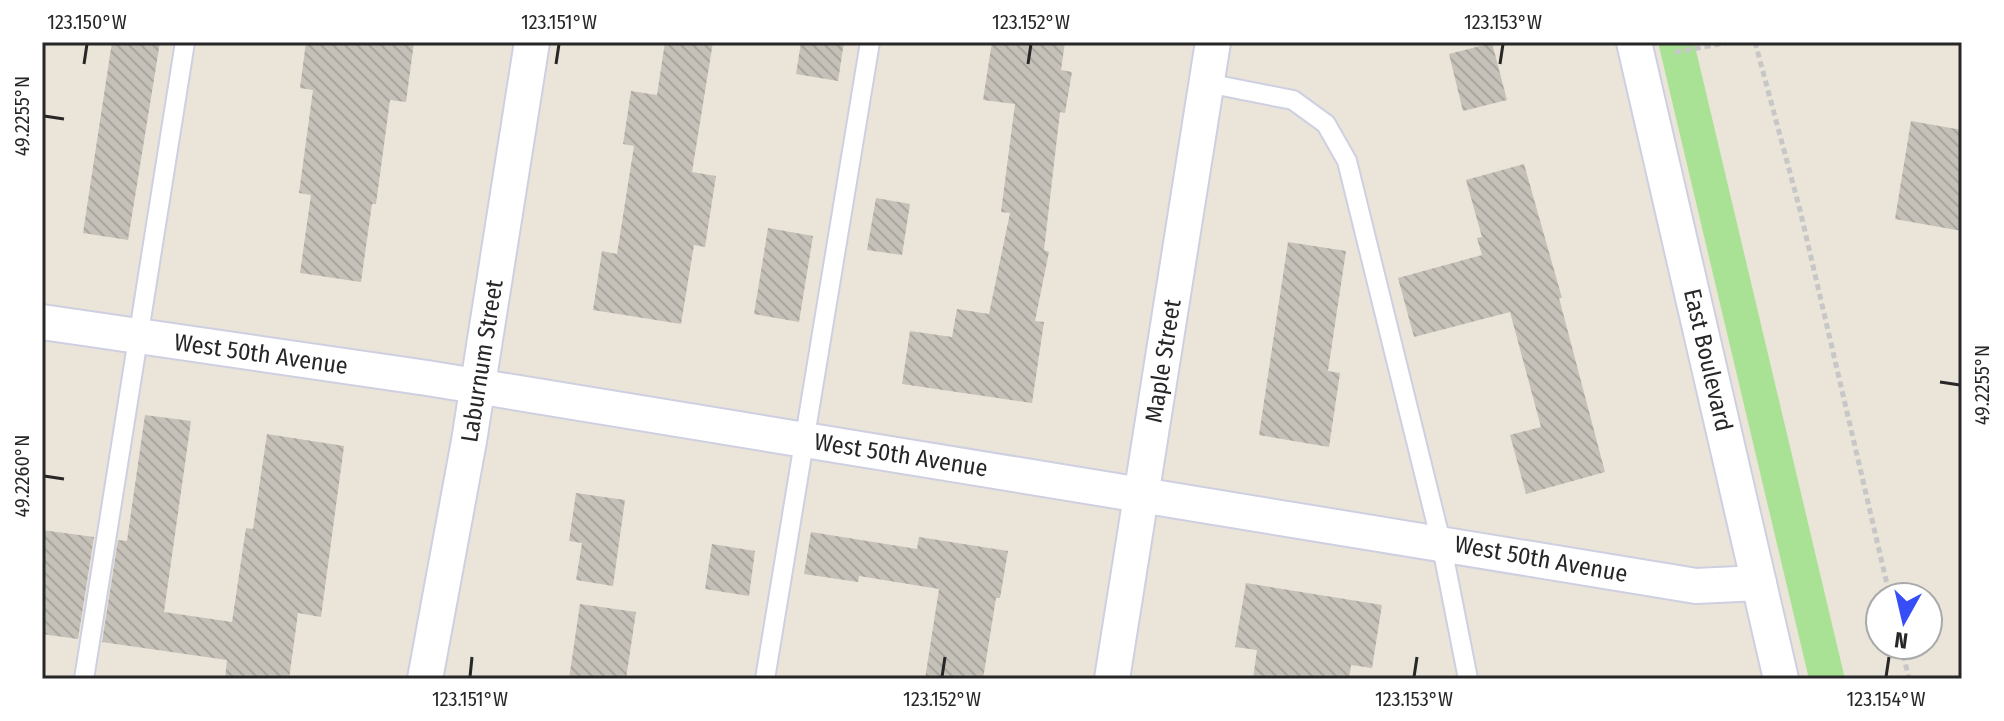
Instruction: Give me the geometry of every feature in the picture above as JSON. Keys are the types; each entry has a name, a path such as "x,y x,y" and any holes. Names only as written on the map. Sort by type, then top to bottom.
{"street":[{"name":"Laburnum Street","path":"425,679 478,387 532,42"},
{"name":"Maple Street","path":"1112,679 1213,42"},
{"name":"East Boulevard","path":"1636,51 1781,679"},
{"name":"West 50th Avenue","path":"42,322 805,439 1696,586 1759,583"}],"lane":[{"path":"84,679 185,42"},
{"path":"765,679 870,42"},
{"path":"1207,83 1293,100 1326,124 1347,161 1441,542 1468,679"}],"path":[{"path":"1636,51 1731,42"},
{"path":"1755,42 1800,210 1886,581"}],"green space":[{"path":"1658,42 1694,42 1845,679 1809,679"}],"building":[{"path":"112,42 160,42 128,240 83,233"},
{"path":"306,42 414,42 406,102 390,100 376,204 372,204 361,282 300,273 311,195 299,193 313,90 300,88"},
{"path":"665,42 713,42 692,172 716,176 705,247 694,245 681,324 593,310 602,251 617,254 634,146 623,144 631,91 657,95"},
{"path":"801,42 844,42 838,81 796,74"},
{"path":"992,42 1065,42 1061,70 1072,72 1065,113 1060,112 1044,250 1049,252 1035,321 1044,322 1032,403 902,384 910,331 952,337 957,309 989,314 1010,213 1001,212 1015,104 983,100"},
{"path":"1492,43 1507,100 1463,111 1449,54"},
{"path":"1911,121 1962,130 1962,231 1895,219"},
{"path":"1524,164 1562,298 1559,298 1605,472 1526,494 1510,435 1541,427 1510,312 1414,337 1398,278 1482,255 1477,238 1482,237 1466,180"},
{"path":"876,198 910,204 902,255 867,250"},
{"path":"768,228 813,236 799,322 754,314"},
{"path":"1288,242 1346,251 1328,371 1340,373 1329,447 1259,435"},
{"path":"145,415 191,421 164,612 232,622 246,528 253,529 267,434 344,446 321,617 298,613 289,679 225,679 227,660 102,642 118,540 127,541"},
{"path":"576,493 625,500 613,586 576,580 582,543 569,541"},
{"path":"42,530 94,537 78,639 42,634"},
{"path":"811,532 917,549 919,537 1008,551 1000,598 996,598 983,679 925,679 939,589 859,576 858,582 804,574"},
{"path":"712,544 755,551 749,596 705,589"},
{"path":"1246,583 1382,605 1372,668 1351,665 1349,679 1253,679 1257,650 1235,647"},
{"path":"580,604 636,612 626,679 569,679"}]}
